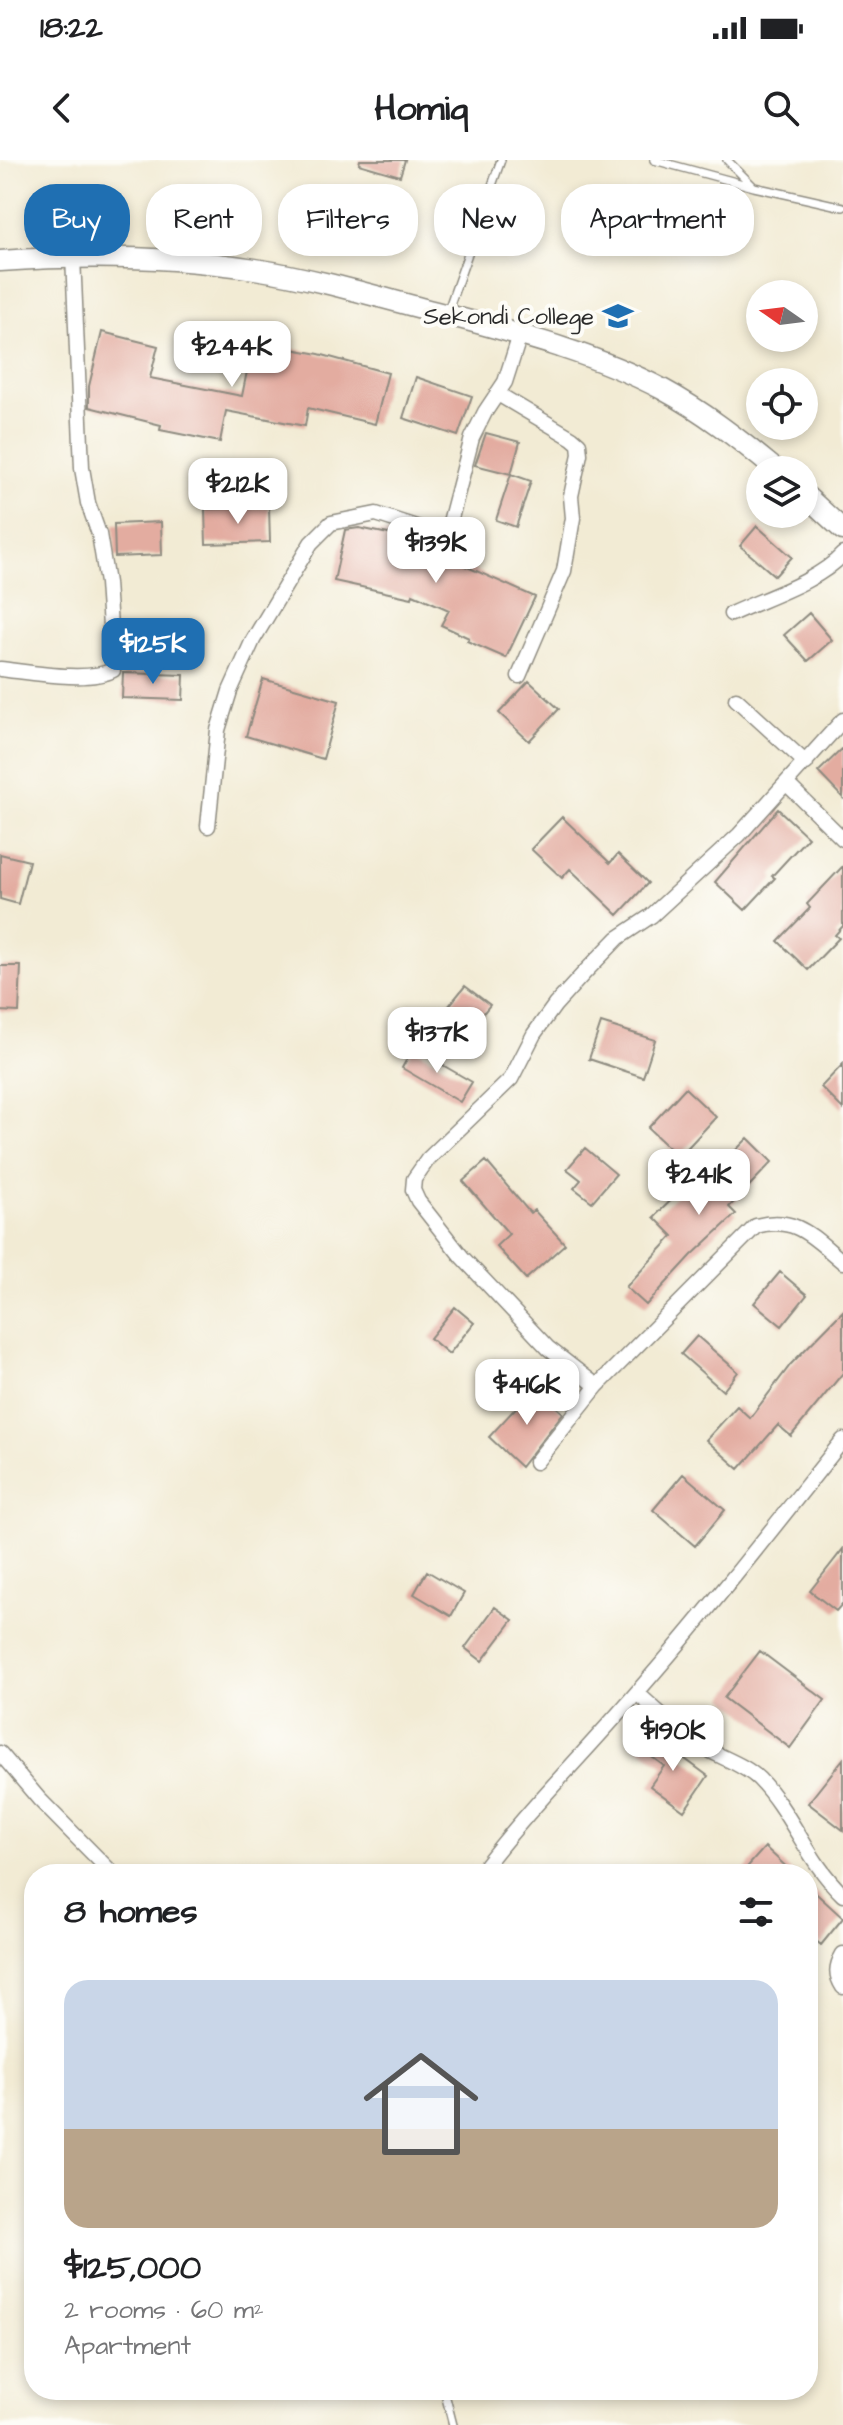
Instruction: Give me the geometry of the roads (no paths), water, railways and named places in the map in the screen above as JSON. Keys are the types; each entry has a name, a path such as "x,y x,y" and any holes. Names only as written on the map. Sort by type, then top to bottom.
{"main road":[{"path":"0,261 73,256 188,260 256,269 337,286 520,335 616,368 663,389 758,456"},
{"path":"818,507 843,530"}],"street":[{"path":"0,669 82,675 104,674 113,670 107,583 99,534 88,503 82,468 73,256"},
{"path":"208,826 218,730 230,691 253,640 311,543 331,523 376,514 435,533 444,531 450,522 472,438 498,394 520,335"},
{"path":"498,394 572,438 579,444 580,454 571,496 573,518 564,571 519,676"},
{"path":"731,614 800,583 834,564 843,554"},
{"path":"736,699 806,763"},
{"path":"597,1386 548,1348 462,1257 418,1201 413,1190 414,1179 428,1159 511,1079 534,1034 585,972 618,938 651,916 739,835 843,720"},
{"path":"787,784 843,839"},
{"path":"536,1462 597,1386 756,1226 783,1222 797,1226 843,1262"},
{"path":"487,1864 637,1693 843,1440"},
{"path":"637,1693 675,1727 706,1749 757,1776 775,1798 817,1864"},
{"path":"0,1753 39,1799 103,1864"},
{"path":"818,1866 843,1895"},
{"path":"843,1954 836,1965 843,1987"}],"lane":[{"path":"446,315 501,160"},
{"path":"654,160 743,184"},
{"path":"727,160 751,184"},
{"path":"754,187 843,207"},
{"path":"447,2400 453,2425"}],"place":[{"name":"Sekondi College","path":"618,316"}]}
